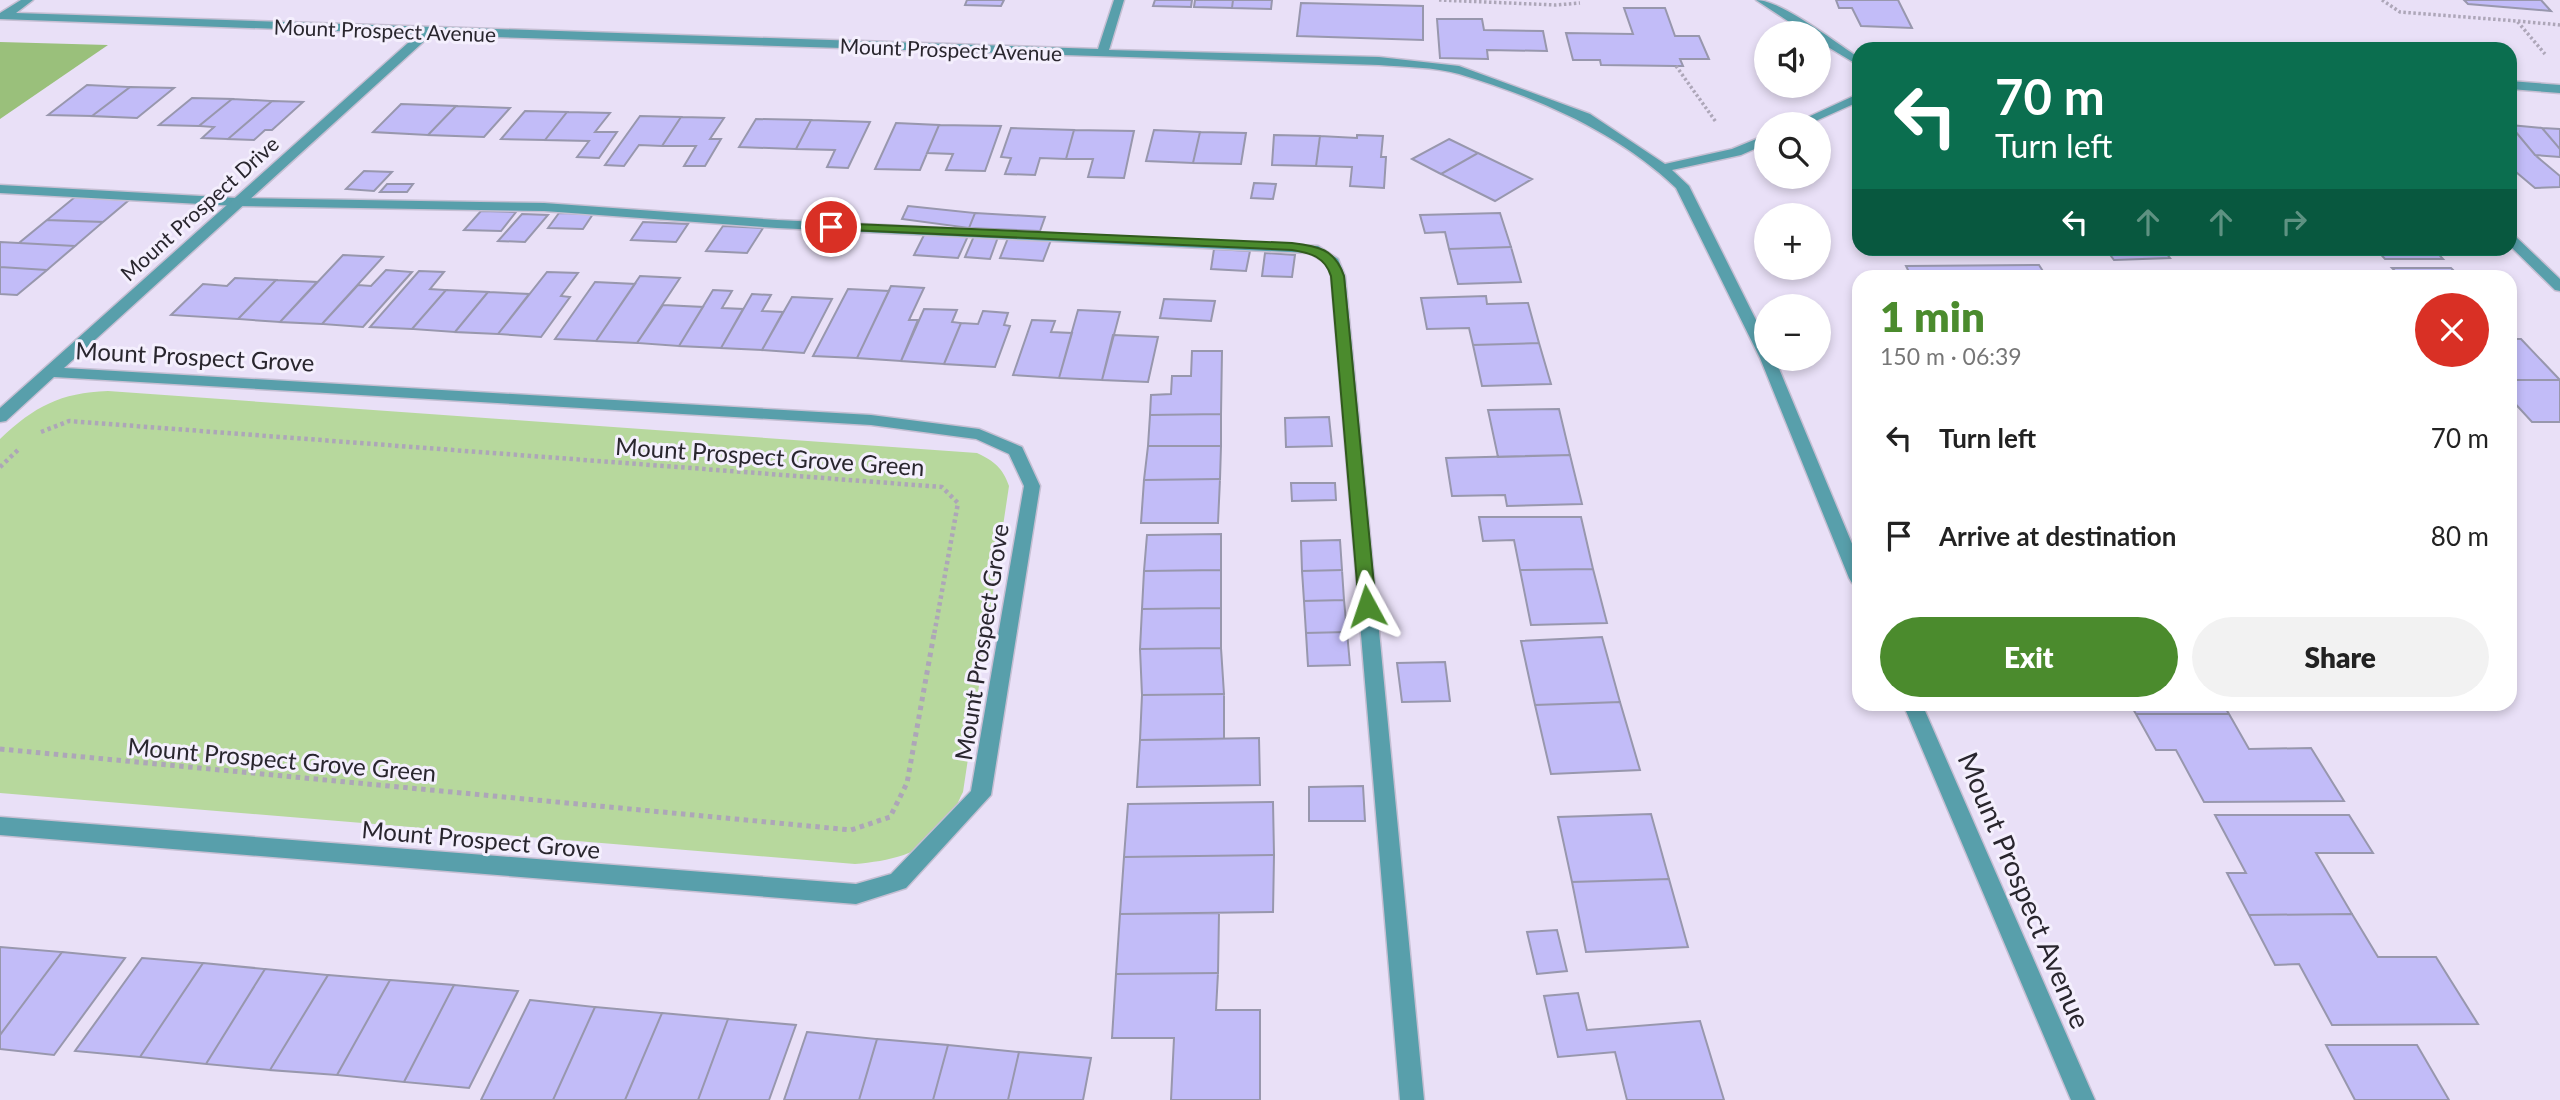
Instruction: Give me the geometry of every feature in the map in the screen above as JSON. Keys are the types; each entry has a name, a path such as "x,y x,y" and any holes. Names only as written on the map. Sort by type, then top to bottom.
{"street":[{"path":"2,16 28,0"},
{"path":"1102,54 1119,0"},
{"path":"1761,0 1794,21"},
{"name":"Mount Prospect Avenue","path":"2,16 1379,61 1459,70 1586,117 1663,168 1682,186 1754,333"},
{"name":"Mount Prospect Drive","path":"0,417 428,32"},
{"path":"1831,44 1852,58"},
{"path":"2517,86 2560,89"},
{"path":"1826,112 1852,101"},
{"path":"1663,168 1736,152 1754,144"},
{"path":"0,189 237,202 544,207 777,224 1313,249 1333,262 1338,276 1412,1100"},
{"path":"2517,246 2560,287"},
{"name":"Mount Prospect Avenue","path":"1771,371 1852,564"},
{"name":"Mount Prospect Grove","path":"0,826 856,894 898,881 981,795 1032,486 1016,451 979,434 871,420 49,372"},
{"name":"Mount Prospect Avenue","path":"1915,711 2083,1100"}],"path":[{"path":"1439,0 1556,5 1580,3"},
{"path":"1556,0 1556,5"},
{"path":"2382,0 2400,12 2560,24"},
{"path":"2517,21 2548,57"},
{"path":"1676,66 1736,152"},
{"name":"Mount Prospect Grove Green","path":"0,749 851,830 890,817 907,783 958,503 943,487 69,421 40,432 31,440"},
{"path":"0,467 22,447"}],"green space":[{"path":"0,42 108,45 0,119"},
{"path":"108,391 977,453 983,456 1001,470 1009,486 963,792 953,815 936,837 915,850 880,861 855,864 0,793 0,439 25,418 49,403 76,395"}],"building":[{"path":"967,0 1004,0 1001,6 965,5"},
{"path":"1155,0 1192,0 1191,7 1153,6"},
{"path":"1195,0 1233,0 1232,8 1194,7"},
{"path":"1233,0 1272,0 1271,9 1232,8"},
{"path":"1836,0 1898,0 1912,28 1861,26 1852,8 1839,8"},
{"path":"2464,0 2541,0 2551,11 2468,4"},
{"path":"1301,3 1423,6 1423,40 1297,36"},
{"path":"1624,8 1665,8 1675,36 1699,36 1709,59 1680,59 1683,66 1601,65 1600,60 1573,60 1566,33 1633,34"},
{"path":"1437,19 1482,19 1484,30 1543,31 1547,51 1487,50 1488,59 1440,58"},
{"path":"87,85 130,87 92,116 48,115"},
{"path":"130,87 174,88 137,118 92,116"},
{"path":"192,98 232,99 199,126 159,125"},
{"path":"232,99 272,101 228,139 202,138 214,127 199,126"},
{"path":"272,101 303,102 272,130 265,130 254,140 228,139"},
{"path":"401,104 456,106 428,135 373,132"},
{"path":"456,106 510,108 484,137 428,135"},
{"path":"525,111 567,112 545,140 501,139"},
{"path":"567,112 610,113 595,132 617,132 599,158 577,157 589,141 545,140"},
{"path":"640,116 681,117 662,146 639,145 624,166 605,165"},
{"path":"681,117 724,118 710,139 721,139 705,166 684,166 696,146 662,146"},
{"path":"756,119 811,120 796,149 739,147"},
{"path":"811,120 870,122 848,168 827,167 835,150 796,149"},
{"path":"896,123 939,125 920,170 875,169"},
{"path":"939,125 1001,126 985,171 946,170 953,154 927,153"},
{"path":"2517,126 2542,128 2560,149 2560,157 2535,155 2517,133"},
{"path":"1011,128 1074,130 1066,159 1040,158 1035,175 1005,174 1011,158 1001,157"},
{"path":"2542,128 2560,129 2560,149"},
{"path":"1074,130 1134,131 1124,178 1088,177 1093,159 1066,159"},
{"path":"1154,130 1200,132 1193,163 1146,161"},
{"path":"1200,132 1246,133 1241,164 1193,163"},
{"path":"2517,133 2535,155 2560,176 2560,187 2535,188 2517,173"},
{"path":"1274,135 1320,136 1316,166 1272,165"},
{"path":"1357,135 1383,136 1381,157 1386,157 1384,188 1350,186 1352,167 1316,166 1320,136 1357,138"},
{"path":"1449,139 1478,153 1441,174 1412,159"},
{"path":"1478,153 1532,179 1495,201 1441,174"},
{"path":"364,171 392,172 374,191 346,189"},
{"path":"1254,183 1276,184 1273,199 1251,198"},
{"path":"387,184 413,184 407,192 380,192"},
{"path":"75,197 129,200 103,222 47,220"},
{"path":"908,206 975,213 969,228 902,219"},
{"path":"481,211 516,212 501,231 464,230"},
{"path":"559,213 593,214 583,229 548,228"},
{"path":"975,213 1045,217 1040,231 969,228"},
{"path":"1500,213 1511,247 1449,249 1445,232 1425,233 1420,215"},
{"path":"522,214 548,215 525,242 498,241"},
{"path":"47,220 103,222 75,246 19,243"},
{"path":"643,222 688,224 676,242 631,240"},
{"path":"723,226 763,228 747,253 706,251"},
{"path":"925,233 968,236 958,258 914,255"},
{"path":"974,236 998,237 990,259 965,257"},
{"path":"1008,238 1051,240 1043,261 1000,258"},
{"path":"0,242 75,246 47,270 0,267"},
{"path":"1511,247 1521,282 1458,284 1449,249"},
{"path":"1214,249 1250,251 1246,271 1211,269"},
{"path":"1265,253 1295,255 1292,277 1262,276"},
{"path":"343,255 383,257 322,324 280,322"},
{"path":"2111,256 2170,258 2114,260"},
{"path":"2382,256 2440,256 2443,259 2385,259"},
{"path":"2039,265 2042,270 1908,270 1906,266"},
{"path":"0,267 47,270 17,295 0,294"},
{"path":"2392,268 2453,270 2394,270"},
{"path":"386,270 412,272 363,327 322,324 358,285 371,286"},
{"path":"419,271 444,272 430,289 446,290 412,329 370,327"},
{"path":"547,272 578,273 561,296 570,297 541,337 498,334"},
{"path":"640,276 680,278 637,343 596,341"},
{"path":"235,278 276,280 238,319 171,315 203,284 227,286"},
{"path":"276,280 317,282 280,322 238,319"},
{"path":"595,282 635,284 596,341 555,339"},
{"path":"891,286 924,288 909,320 918,320 901,361 857,358"},
{"path":"848,289 889,291 857,358 813,356"},
{"path":"446,290 488,292 455,332 412,329"},
{"path":"713,290 732,291 722,308 743,309 721,348 679,346"},
{"path":"488,292 529,294 498,334 455,332"},
{"path":"752,294 771,295 762,311 783,312 762,350 721,348"},
{"path":"1486,296 1487,304 1528,303 1539,343 1473,345 1469,328 1427,329 1421,298"},
{"path":"792,297 832,299 804,353 762,350"},
{"path":"1164,299 1215,301 1211,321 1160,318"},
{"path":"663,305 703,307 679,346 637,343"},
{"path":"924,309 957,310 952,322 961,323 944,364 901,361"},
{"path":"1078,310 1120,312 1102,380 1059,378"},
{"path":"983,311 1008,313 1004,325 1010,326 995,367 944,364 961,323 978,324"},
{"path":"1032,320 1055,321 1051,332 1072,333 1059,378 1013,375"},
{"path":"1113,335 1158,337 1148,382 1102,380"},
{"path":"2517,339 2521,339 2560,380 2517,380"},
{"path":"1539,343 1551,384 1482,386 1473,345"},
{"path":"1192,351 1222,351 1221,414 1150,415 1151,395 1171,394 1172,376 1191,376"},
{"path":"2517,380 2560,380 2560,422 2532,422 2517,406"},
{"path":"1559,409 1570,455 1498,457 1488,410"},
{"path":"1221,414 1221,446 1148,446 1150,415"},
{"path":"1329,417 1332,446 1286,447 1285,418"},
{"path":"1148,446 1221,446 1220,479 1144,480"},
{"path":"1570,455 1582,504 1507,506 1505,495 1452,496 1446,458"},
{"path":"1220,479 1218,523 1141,523 1144,480"},
{"path":"1291,483 1335,483 1336,500 1292,501"},
{"path":"1479,517 1581,517 1593,569 1520,570 1514,540 1483,541"},
{"path":"1221,534 1221,570 1144,571 1147,535"},
{"path":"1340,540 1342,570 1302,571 1301,541"},
{"path":"1593,569 1607,623 1531,625 1520,570"},
{"path":"1221,570 1221,608 1142,609 1144,571"},
{"path":"1342,570 1344,600 1304,601 1302,571"},
{"path":"1344,600 1347,632 1306,633 1304,601"},
{"path":"1221,608 1221,648 1140,649 1142,609"},
{"path":"1347,632 1350,665 1308,666 1306,633"},
{"path":"1602,637 1620,702 1535,705 1521,641"},
{"path":"1221,648 1224,694 1142,695 1140,649"},
{"path":"1445,662 1450,701 1402,702 1397,663"},
{"path":"1224,694 1224,739 1140,740 1142,695"},
{"path":"1620,702 1640,770 1551,774 1535,705"},
{"path":"2134,711 2227,711 2229,714 2136,714"},
{"path":"2136,714 2229,714 2249,749 2311,748 2344,801 2204,802 2176,750 2156,750"},
{"path":"1259,738 1260,785 1137,787 1140,740"},
{"path":"1363,786 1365,821 1309,821 1309,787"},
{"path":"1273,802 1274,855 1124,857 1128,804"},
{"path":"1651,814 1669,879 1572,882 1558,817"},
{"path":"2215,815 2349,815 2373,853 2316,853 2352,914 2249,915 2227,873 2246,873"},
{"path":"1274,855 1273,912 1120,914 1124,857"},
{"path":"1669,879 1688,947 1586,952 1572,882"},
{"path":"1219,913 1218,973 1116,974 1120,914"},
{"path":"2352,914 2378,957 2436,957 2478,1024 2332,1025 2299,964 2275,965 2249,915"},
{"path":"1557,930 1567,971 1537,974 1527,932"},
{"path":"0,947 62,952 0,1035"},
{"path":"62,952 125,958 54,1055 0,1049 0,1035"},
{"path":"142,958 203,963 140,1057 75,1051"},
{"path":"203,963 265,969 206,1064 140,1057"},
{"path":"265,969 328,975 270,1070 206,1064"},
{"path":"1218,973 1216,1010 1260,1010 1260,1100 1171,1100 1174,1038 1112,1038 1116,974"},
{"path":"328,975 390,980 337,1075 270,1070"},
{"path":"390,980 454,985 404,1082 337,1075"},
{"path":"454,985 518,991 469,1088 404,1082"},
{"path":"1578,993 1587,1030 1700,1021 1724,1100 1627,1100 1615,1052 1558,1057 1544,996"},
{"path":"530,1000 595,1007 553,1100 481,1100"},
{"path":"595,1007 662,1013 625,1100 553,1100"},
{"path":"662,1013 728,1019 698,1100 625,1100"},
{"path":"728,1019 796,1025 769,1100 698,1100"},
{"path":"807,1032 877,1039 859,1100 784,1100"},
{"path":"877,1039 948,1045 933,1100 859,1100"},
{"path":"948,1045 1019,1052 1008,1100 933,1100"},
{"path":"2326,1045 2417,1045 2449,1100 2355,1100"},
{"path":"1019,1052 1091,1058 1083,1100 1008,1100"}],"route":[{"path":"831,227 1292,246 1313,249 1333,262 1338,276 1367,606"}]}
